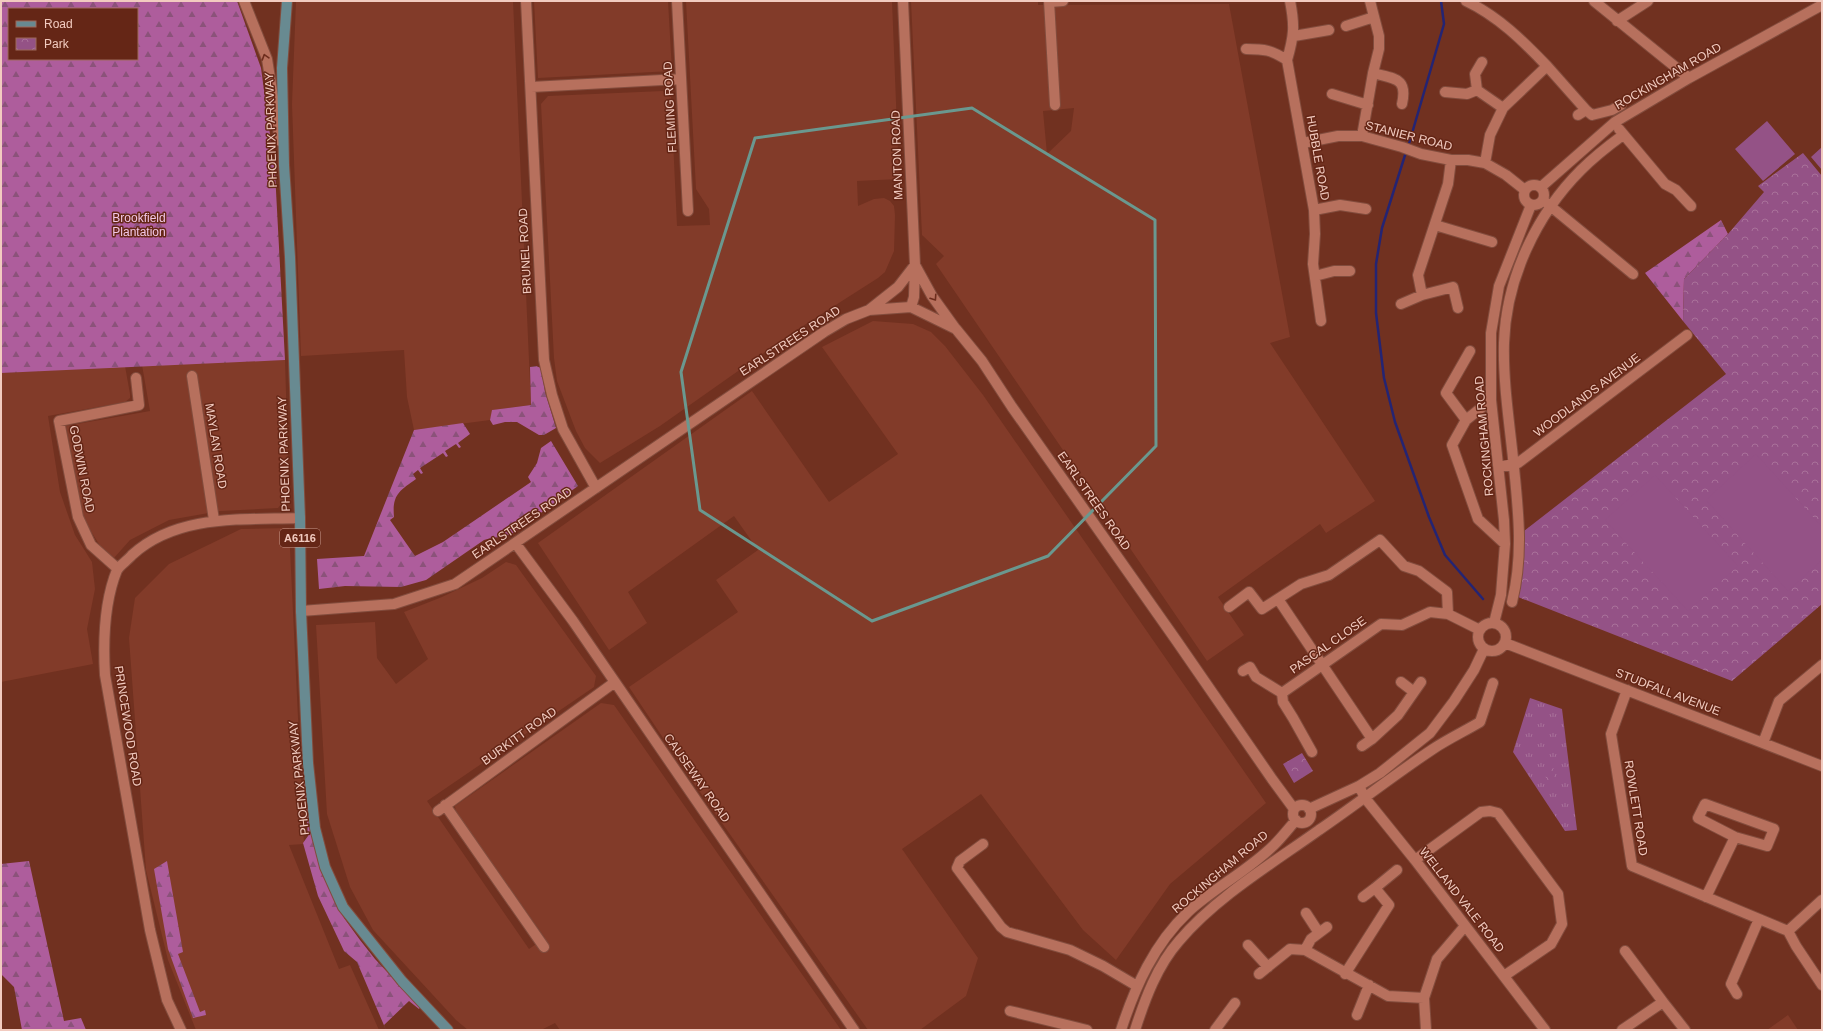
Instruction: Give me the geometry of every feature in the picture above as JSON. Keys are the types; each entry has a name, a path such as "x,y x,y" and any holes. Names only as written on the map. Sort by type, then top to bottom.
{"main road":[{"name":"PHOENIX PARKWAY","path":"286,1 282,68 284,165 290,257 300,518 301,611 308,763 315,828 325,867 343,907 402,982 448,1030"}],"street":[{"path":"244,1 266,59 284,165"},
{"name":"BRUNEL ROAD","path":"526,1 544,360 552,395 563,429 596,488"},
{"name":"FLEMING ROAD","path":"677,1 688,211"},
{"name":"MANTON ROAD","path":"903,1 915,265 914,296 911,307"},
{"path":"1055,105 1050,1 1064,1"},
{"name":"HUBBLE ROAD","path":"1290,1 1294,19 1294,36 1287,60 1303,142 1314,210 1315,234 1313,264 1321,321"},
{"path":"1362,136 1373,73 1379,49 1379,36 1370,1"},
{"path":"1466,1 1480,7 1496,18 1526,44 1547,66 1582,113 1592,116 1612,110 1621,105"},
{"path":"1594,1 1689,78"},
{"path":"1617,21 1648,1"},
{"name":"ROCKINGHAM ROAD","path":"1541,187 1615,122 1689,78 1822,5"},
{"path":"1346,26 1374,17"},
{"path":"1294,36 1329,30"},
{"path":"1246,49 1264,49 1274,52 1287,60"},
{"path":"1482,62 1475,74 1477,90 1503,108"},
{"path":"1485,163 1490,135 1503,108 1547,66"},
{"path":"1373,73 1395,79 1401,83 1404,88 1402,104"},
{"path":"531,87 681,79"},
{"path":"1445,92 1467,94 1477,90"},
{"path":"1332,94 1368,105"},
{"path":"1615,122 1623,135 1665,184 1676,190 1691,206"},
{"path":"1512,602 1517,578 1520,541 1506,393 1504,342 1510,297 1516,278 1547,203 1595,156 1623,135"},
{"name":"STANIER ROAD","path":"1303,142 1338,136 1362,136 1421,154 1451,160 1468,160 1485,163 1506,175 1525,190"},
{"path":"1422,295 1418,275 1448,184 1451,160"},
{"path":"1547,203 1531,205 1524,198 1525,190 1532,185 1541,187 1547,203 1633,274"},
{"name":"ROCKINGHAM ROAD","path":"1494,623 1501,595 1505,544 1504,520 1491,400 1491,333 1499,286 1531,205"},
{"path":"1314,210 1340,206 1366,209"},
{"path":"1435,225 1492,242"},
{"path":"870,310 898,287 915,265 932,296 956,329"},
{"path":"1315,276 1334,271 1350,271"},
{"path":"1504,274 1516,278"},
{"path":"1401,304 1422,295 1453,288 1458,308"},
{"name":"EARLSTREES ROAD","path":"301,611 394,604 455,584 516,544 824,332 846,319 870,310 911,307 956,329 982,361 1012,407 1176,640 1295,814"},
{"name":"WOODLANDS AVENUE","path":"1498,467 1514,465 1522,460 1687,336"},
{"path":"1466,420 1446,393 1470,351"},
{"name":"MAYLAN ROAD","path":"192,376 214,520"},
{"name":"GODWIN ROAD","path":"118,569 91,545 78,517 59,421 140,405 136,378"},
{"path":"1491,400 1466,420 1452,445 1478,519 1505,544"},
{"name":"PRINCEWOOD ROAD","path":"181,1030 167,1000 150,930 105,675 105,634 108,600 118,569 144,544 174,529 214,520 300,518"},
{"path":"1229,607 1249,592 1262,609 1301,584 1329,575 1380,540 1404,566 1419,571 1446,592 1448,614"},
{"name":"CAUSEWAY ROAD","path":"516,544 573,621 854,1030"},
{"path":"1278,599 1372,739"},
{"name":"PASCAL CLOSE","path":"1282,693 1381,624 1402,625 1430,612 1448,614 1480,630"},
{"path":"1494,623 1503,628 1505,632 1505,643 1494,652 1484,649 1478,641 1480,630 1487,624 1494,623"},
{"name":"STUDFALL AVENUE","path":"1505,643 1822,766"},
{"path":"1309,808 1310,814 1307,821 1301,822 1295,814 1302,805 1309,808 1359,786 1380,773 1430,733 1454,701 1474,670 1484,649"},
{"path":"1763,743 1779,701 1822,665"},
{"path":"1250,667 1256,677 1282,693 1283,702 1312,752"},
{"name":"BURKITT ROAD","path":"544,947 441,808 615,682"},
{"path":"1401,682 1414,692"},
{"path":"1362,746 1372,739 1398,715 1421,682"},
{"path":"1135,1030 1154,979 1178,942 1192,926 1211,909 1269,866 1434,748 1480,722 1493,683"},
{"name":"ROWLETT ROAD","path":"1627,690 1611,734 1632,866 1788,931"},
{"name":"WELLAND VALE ROAD","path":"1359,786 1365,798 1415,860 1545,1030"},
{"path":"1705,804 1774,829 1767,846 1734,837 1698,818 1705,804"},
{"path":"1415,860 1481,812 1490,811 1498,813 1558,894 1562,924 1550,944 1504,976"},
{"name":"ROCKINGHAM ROAD","path":"1121,1030 1143,972 1169,935 1188,912 1274,846 1295,814"},
{"path":"1706,897 1734,837"},
{"path":"984,844 960,861 957,868 1001,927 1007,932 1070,950 1103,966 1137,986"},
{"path":"1363,897 1398,870"},
{"path":"1345,974 1389,905 1376,888"},
{"path":"1822,900 1788,931 1796,946 1822,985"},
{"path":"1305,950 1310,939 1323,930 1306,913"},
{"path":"1737,994 1731,984 1759,919"},
{"path":"1426,1030 1424,998 1437,959 1466,926"},
{"path":"1248,945 1268,967"},
{"path":"1259,974 1290,950 1305,950 1345,974 1388,996 1424,998"},
{"path":"1625,951 1636,958 1663,1002 1685,1030"},
{"path":"1356,1015 1369,985"},
{"path":"1622,1030 1663,1002"},
{"path":"1215,1030 1230,1005"},
{"path":"1010,1011 1087,1030"}],"highlighted area":[{"path":"972,108 1155,220 1156,446 1048,556 872,621 700,510 681,372 755,138"}],"shaded area":[{"path":"296,1 513,1 531,405 493,410 490,420 414,430 407,397 404,350 301,356 292,104"},
{"path":"534,1 668,1 672,71 538,78"},
{"path":"686,1 892,1 899,179 857,181 858,206 874,199 884,198 890,201 894,206 894,251 885,272 878,278 795,331 660,426 600,463 585,448 576,431 557,381 554,358 541,104 548,96 663,91 671,97 677,226 710,225 709,209 696,189"},
{"path":"911,1 1038,1 1038,5 1229,4 1290,337 1270,343 1375,501 1326,533 1320,524 1218,597 1244,635 1207,661 936,264 944,256 922,235","holes":["1074,108 1071,131 1047,154 1043,111"]},
{"path":"873,321 913,324 931,332 945,346 983,395 1266,803 1170,884 1116,960 1083,930 981,794 902,849 978,958 966,996 920,1030 868,1030 686,772 629,687 738,612 716,580 758,550 734,516 628,592 647,623 609,650 538,543 752,391 829,502 898,454 822,347"},
{"path":"285,360 289,494 278,508 220,511 169,520 130,540 114,558 104,552 82,517 66,426 150,411 142,365"},
{"path":"125,366 130,398 125,402 48,416 60,492 75,535 92,562 95,589 87,629 93,664 1,682 1,373"},
{"path":"289,528 304,844 289,845 339,969 350,965 379,1030 196,1030 168,960 146,870 129,638 135,598 169,564 241,529"},
{"path":"506,562 516,565 596,676 594,687 427,801 529,949 545,938 456,812 455,806 601,703 614,705 841,1030 560,1030 555,1023 541,1030 468,1030 456,1020 373,930 350,887 327,814 316,625 375,622 377,658 396,684 428,659 404,612 442,597 482,578"},
{"path":"1788,1015 1798,1030 1767,1030"}],"green space":[{"name":"Brookfield Plantation","path":"1,1 237,1 261,68 275,172 285,360 1,373"},
{"path":"1767,121 1795,154 1763,181 1735,149"},
{"path":"1822,147 1822,170 1811,157"},
{"path":"1803,153 1822,176 1822,604 1732,681 1518,597 1524,531 1726,374 1683,321 1684,279 1728,234 1764,192 1758,186"},
{"path":"1721,220 1728,234 1684,279 1683,321 1645,273"},
{"path":"536,366 541,368 545,392 556,428 544,435 539,435 517,422 505,422 493,425 490,420 492,410 531,405 530,367"},
{"path":"463,423 470,434 458,443 461,447 459,448 456,444 445,451 448,456 446,457 443,453 420,468 423,473 421,474 418,470 413,474 416,479 401,490 394,503 394,517 390,520 415,556 443,542 531,482 528,477 537,463 541,448 551,441 578,486 513,533 506,536 484,540 426,580 401,587 345,586 319,589 317,559 364,556 414,430"},
{"path":"1756,454 1822,527 1822,560 1788,591 1706,500"},
{"path":"1655,475 1738,566 1688,611 1605,520"},
{"path":"1530,698 1562,709 1577,830 1565,831 1513,752"},
{"path":"306,741 325,877 344,918 360,940 375,959 420,1007 419,1009 409,1001 384,1025 386,1030 357,962 344,951 318,896 303,843 308,836 302,748"},
{"path":"1302,753 1313,771 1294,783 1283,764"},
{"path":"1553,767 1555,773 1553,780 1547,782 1544,770"},
{"path":"29,861 64,1021 81,1018 86,1030 22,1030 14,987 1,974 1,864"},
{"path":"167,861 183,952 178,954 200,1012 205,1010 206,1015 193,1018 168,949 154,869"}],"waterway":[{"path":"1408,147 1444,24 1441,1"},
{"path":"1406,152 1382,228 1376,264 1376,313 1384,378 1395,422 1429,517 1445,555 1483,599"}]}
